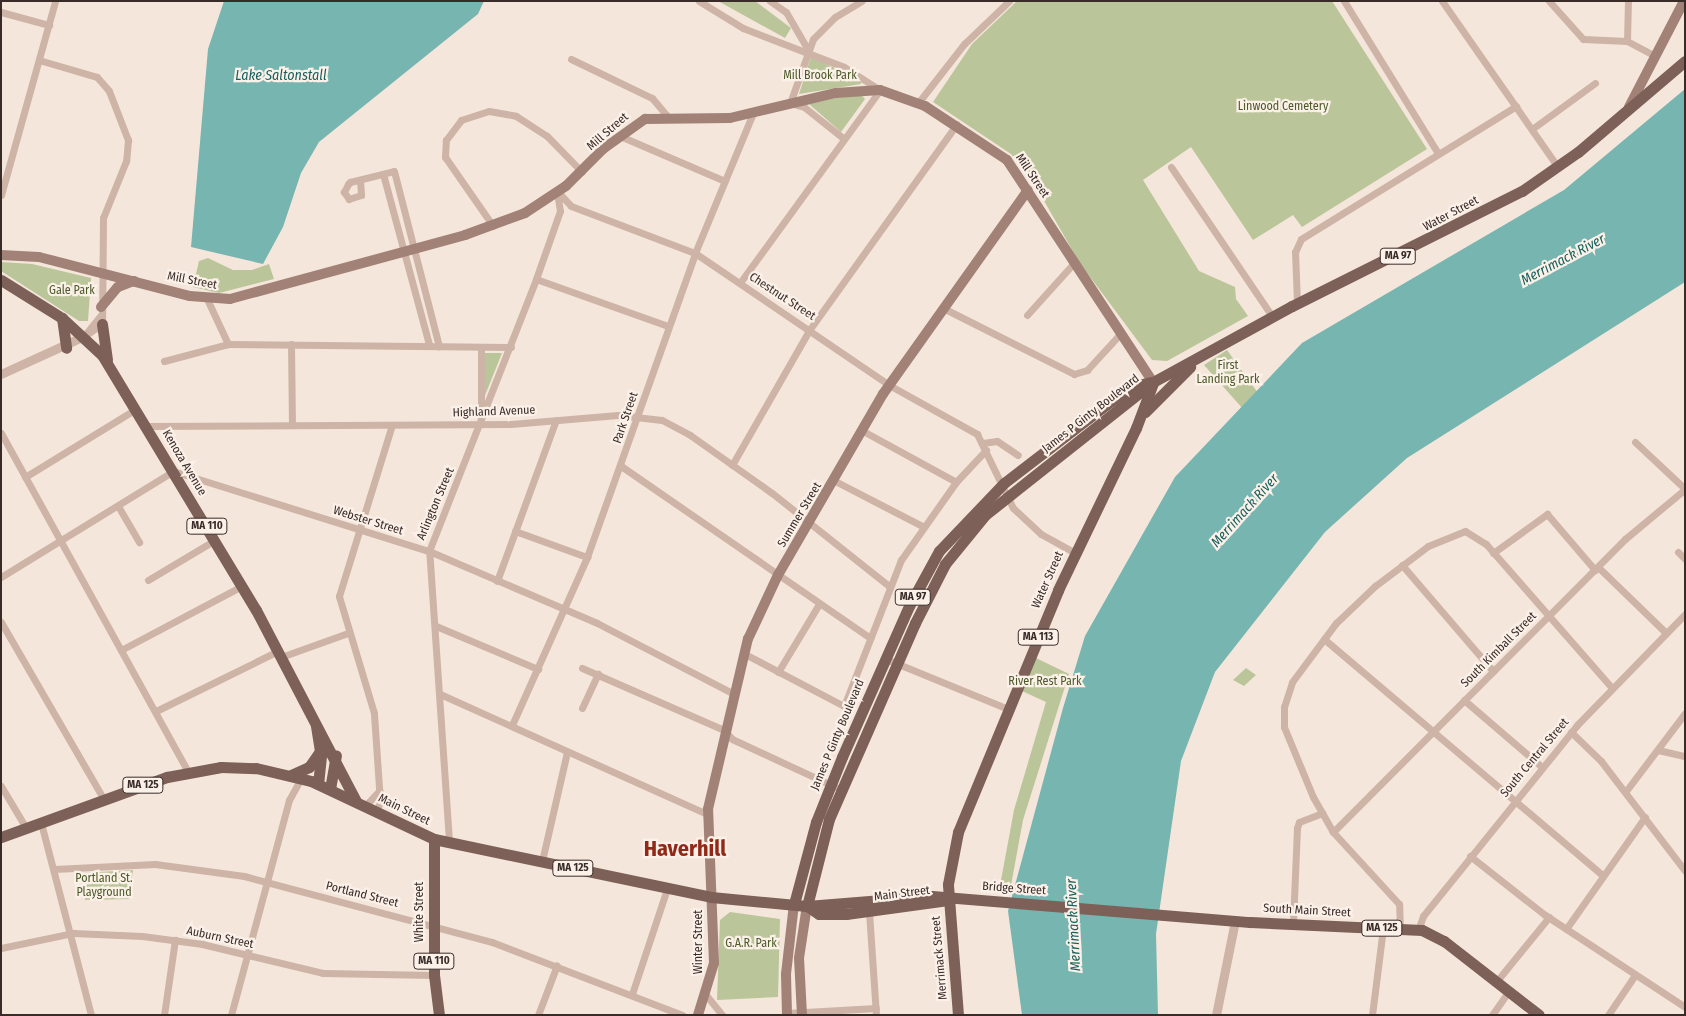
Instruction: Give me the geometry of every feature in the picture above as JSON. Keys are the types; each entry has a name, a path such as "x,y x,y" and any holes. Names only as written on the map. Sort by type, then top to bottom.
{"main road":[{"path":"1629,107 1684,1"},
{"name":"Water Street","path":"949,900 958,832 1075,553 1140,417 1153,382 1272,316 1469,220 1558,167 1685,61"},
{"name":"Mill Street","path":"1,255 40,257 207,299 242,296 409,251 492,226 558,192 638,122 666,116 721,119 753,114 790,103 880,90 918,103 956,124 1007,160 1028,190 1073,264 1153,382"},
{"name":"Summer Street","path":"711,897 707,814 732,693 743,653 778,575 836,480 889,385 1028,190"},
{"name":"Kenoza Avenue","path":"1,280 62,318 84,336 107,362 242,586 280,654 315,724 366,806"},
{"path":"107,362 101,316 118,287 134,281"},
{"path":"62,318 66,348"},
{"name":"Water Street","path":"1140,417 1206,352"},
{"name":"James P Ginty Boulevard","path":"794,904 837,787 939,551 1004,483 1107,404 1134,386 1153,382"},
{"name":"James P Ginty Boulevard","path":"892,660 945,564 985,515 1153,382"},
{"name":"Kenoza Avenue","path":"315,724 320,751 318,784"},
{"path":"296,776 309,767 320,751"},
{"path":"330,789 336,756"},
{"name":"Main Street","path":"1,837 188,772 242,766 296,776 318,784 434,839 668,889 711,897 807,906 909,896 949,900"},
{"name":"James P Ginty Boulevard","path":"807,906 837,787"},
{"name":"White Street","path":"434,839 434,975 438,1015"},
{"name":"Winter Street","path":"698,1015 714,963 711,897"},
{"name":"Main Street","path":"807,906 819,914 869,912 949,900"},
{"name":"Bridge Street","path":"949,900 989,901 1196,916"},
{"name":"Merrimack Street","path":"949,900 958,1015"},
{"path":"787,1014 787,952 794,904"},
{"path":"802,1013 799,958 807,906"},
{"name":"South Main Street","path":"1196,916 1235,921 1418,930 1438,937 1540,1015"}],"street":[{"path":"1,195 55,1"},
{"path":"699,1 743,28 809,51 880,90 843,138 740,283"},
{"path":"770,1 786,12 809,51"},
{"path":"843,138 809,110 790,103 809,51 824,26 862,1"},
{"path":"918,103 964,44 1009,1"},
{"path":"1344,1 1438,153"},
{"path":"1442,1 1558,167"},
{"path":"1549,1 1583,39 1627,41 1655,56"},
{"path":"1627,41 1628,1"},
{"path":"1,12 49,25"},
{"path":"571,59 652,98 666,116"},
{"path":"1,374 66,348 84,336 101,316 100,272 103,218 129,151 126,129 97,77 39,60"},
{"path":"1532,129 1595,83"},
{"path":"1297,304 1295,260 1301,239 1516,106"},
{"path":"492,226 445,157 443,148 461,120 500,112 532,123 582,172"},
{"name":"Park Street","path":"512,725 566,609 587,557 621,466 668,326 695,253 753,114"},
{"path":"732,465 810,329 956,124"},
{"path":"620,136 725,181"},
{"path":"1171,167 1272,316"},
{"path":"360,180 394,171 429,346"},
{"path":"383,174 439,346"},
{"name":"Chestnut Street","path":"558,192 571,206 695,253 810,329 889,385 977,434 1004,483 1007,497 1023,520 1075,553"},
{"name":"Arlington Street","path":"449,841 436,626 429,551 481,425 536,279 560,211 558,192"},
{"path":"1027,315 1073,264"},
{"path":"536,279 668,326"},
{"path":"207,299 228,344"},
{"path":"943,308 1074,374 1087,370 1121,333"},
{"path":"164,361 228,344 511,347"},
{"path":"291,344 292,424"},
{"path":"481,346 481,425"},
{"path":"25,477 136,409"},
{"name":"Highland Avenue","path":"146,426 292,424 481,425 638,416 675,427 732,465 811,522 889,586"},
{"path":"497,581 556,420"},
{"path":"366,806 379,791 374,713 348,633 339,596 392,425"},
{"path":"863,431 956,482"},
{"path":"1,433 188,772"},
{"name":"Chestnut Street","path":"984,446 997,440 1018,456"},
{"path":"1635,442 1685,489"},
{"path":"743,653 844,706 889,586 924,528 984,446"},
{"path":"621,466 870,638"},
{"path":"1,577 61,542 174,471"},
{"name":"Webster Street","path":"174,471 429,551 566,609 732,693"},
{"path":"836,480 924,528"},
{"name":"South Kimball Street","path":"1333,832 1596,569 1685,489"},
{"path":"118,506 139,542"},
{"path":"1493,553 1547,514 1596,569 1666,633"},
{"path":"515,531 587,557"},
{"path":"1400,929 1399,904 1333,832 1322,813 1284,730 1286,695 1324,639 1355,604 1402,565 1447,535 1472,533 1493,553 1612,688"},
{"path":"148,580 215,540"},
{"path":"1678,552 1685,559"},
{"path":"1402,565 1493,671"},
{"path":"121,650 242,586"},
{"path":"778,672 819,604"},
{"name":"South Central Street","path":"1418,930 1423,916 1571,732 1685,614"},
{"path":"1,622 104,800"},
{"path":"436,626 538,669"},
{"path":"156,711 280,654 348,633"},
{"path":"1324,639 1603,876"},
{"path":"892,660 1008,709"},
{"path":"582,668 724,730 732,739 837,787"},
{"path":"582,708 598,674"},
{"path":"440,694 707,814"},
{"path":"1464,700 1542,767"},
{"path":"1626,791 1685,713"},
{"path":"1571,732 1626,791 1685,871"},
{"path":"1658,750 1685,756"},
{"path":"542,861 567,752"},
{"path":"231,1015 296,776"},
{"path":"1,786 26,828"},
{"path":"366,806 379,791"},
{"path":"1293,923 1297,828 1299,822 1322,813"},
{"path":"1566,929 1645,817"},
{"path":"41,823 73,933 91,1015"},
{"path":"1470,856 1566,929 1685,1007"},
{"name":"Portland Street","path":"54,869 172,864 267,882 434,923 557,966 682,1015"},
{"path":"632,994 668,889"},
{"path":"787,1014 876,1011 869,912"},
{"path":"1496,982 1549,917"},
{"path":"1216,1015 1235,921"},
{"path":"1372,1015 1383,928"},
{"name":"Auburn Street","path":"1,948 73,933 174,940 330,974 434,975"},
{"path":"164,1015 174,940"},
{"path":"538,1015 557,966"},
{"path":"1608,1015 1636,975"},
{"path":"1492,1015 1509,992"},
{"path":"706,994 722,1015"}],"green space":[{"path":"718,1 755,1 791,28 785,38"},
{"name":"Linwood Cemetery","path":"1017,1 1332,1 1427,149 1302,227 1293,215 1253,240 1191,147 1143,180 1199,271 1235,287 1236,299 1248,316 1167,361 1152,360 1079,262 1035,185 1011,154 933,102 972,44"},
{"name":"Mill Brook Park","path":"811,57 861,80 861,84 799,94"},
{"path":"859,93 865,99 841,132 809,104"},
{"path":"208,258 233,270 252,270 269,264 274,279 219,293 193,287 199,261"},
{"name":"Gale Park","path":"1,262 32,264 91,278 88,321 79,321 1,271"},
{"name":"First Landing Park","path":"1227,350 1258,393 1243,409 1204,365"},
{"path":"484,353 502,353 484,398"},
{"name":"River Rest Park","path":"1036,658 1069,674 1023,820 1010,891 999,891 1014,810 1046,702 1022,691"},
{"path":"1246,668 1256,675 1244,686 1233,680"},
{"name":"Portland St. Playground","path":"133,870 129,899 85,900 83,873"},
{"name":"G.A.R. Park","path":"730,912 780,919 778,997 717,1000 720,920"}],"water":[{"name":"Lake Saltonstall","path":"224,1 484,1 478,14 319,142 301,173 283,227 263,264 191,247 208,49"},
{"name":"Merrimack River","path":"1685,89 1685,282 1407,458 1325,532 1215,672 1181,761 1156,934 1158,1015 1022,1015 1008,911 1063,708 1085,636 1175,477 1302,343 1564,190"}],"district":[{"name":"Haverhill","path":"685,849"}]}
